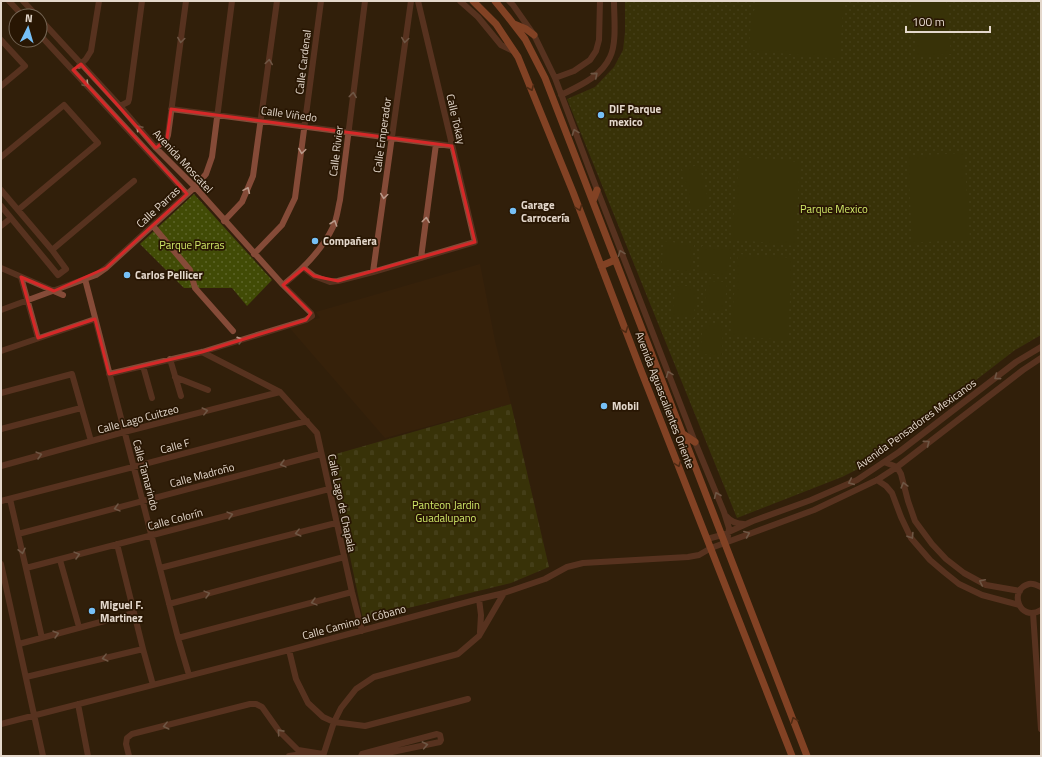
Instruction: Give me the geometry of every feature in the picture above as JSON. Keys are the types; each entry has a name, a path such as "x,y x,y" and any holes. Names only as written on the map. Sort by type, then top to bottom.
{"main road":[{"name":"Avenida Aguascalientes Oriente","path":"473,1 496,24 518,57 792,756"},
{"name":"Avenida Aguascalientes Oriente","path":"495,1 525,39 545,78 683,434 726,533 726,543 808,756"},
{"path":"514,24 526,29 534,35"},
{"path":"592,201 597,190"},
{"path":"601,266 615,260"},
{"path":"683,434 695,442"}],"street":[{"path":"73,70 81,64 91,51 99,1"},
{"path":"120,106 128,102 129,99 142,1"},
{"path":"156,148 167,138 168,135 186,1"},
{"name":"Calle Parras","path":"1,310 96,275 106,268 153,226 195,187 206,174 212,157 232,1"},
{"path":"224,221 242,202 253,176 277,1"},
{"name":"Calle Cardenal","path":"254,254 282,226 295,198 321,1"},
{"name":"Calle Rivier","path":"284,286 304,268 321,247 334,226 340,200 365,1"},
{"name":"Calle Emperador","path":"373,272 411,1"},
{"name":"Calle Tokay","path":"418,1 475,242 420,258"},
{"path":"460,1 478,17 501,46 514,52"},
{"name":"Avenida Aguascalientes Oriente","path":"509,1 534,35 555,78 695,442 724,512 728,525 726,533"},
{"path":"555,78 574,71 590,60 596,51 599,40 600,1"},
{"path":"561,95 594,77 606,64 610,57 614,34 614,1"},
{"name":"Avenida Moscatel","path":"48,28 120,106 156,148 195,187 254,254 311,313 312,316 306,320 202,352"},
{"path":"1,40 25,66 1,86"},
{"name":"Avenida Moscatel","path":"48,43 187,194"},
{"path":"1,157 64,105 98,143 18,210"},
{"name":"Calle Viñedo","path":"172,109 452,146"},
{"path":"304,268 314,276 330,282 373,272 420,258 436,144"},
{"path":"52,250 134,181"},
{"path":"1,190 52,250 66,269 58,275 1,206"},
{"path":"1,226 11,218"},
{"path":"153,226 158,234 190,270 195,288 233,331"},
{"path":"1,268 63,295"},
{"path":"21,277 38,338"},
{"name":"Calle Tamarindo","path":"85,279 133,467 189,675"},
{"path":"1,351 95,319"},
{"name":"Avenida Pensadores Mexicanos","path":"707,539 811,500 857,480 898,452 1016,362 1041,347"},
{"path":"109,374 202,352"},
{"name":"Calle Lago de Chapala","path":"202,352 280,392 317,434 336,523 362,631"},
{"name":"Avenida Pensadores Mexicanos","path":"711,548 814,510 876,480 897,467 1023,370 1041,358"},
{"path":"170,359 181,396"},
{"path":"1016,362 1023,370"},
{"path":"143,366 152,398"},
{"path":"1,393 72,374 91,441"},
{"path":"175,377 208,390"},
{"name":"Calle Lago Cuitzeo","path":"1,466 124,432 280,392"},
{"path":"1,429 81,408"},
{"name":"Calle F","path":"1,501 307,421"},
{"path":"898,452 906,459"},
{"name":"Calle Madroño","path":"18,534 321,454"},
{"path":"884,462 897,467 901,474 915,520 932,544 946,559 964,573 986,585 1020,591"},
{"path":"876,480 886,486 892,493 911,538 930,560 959,584 982,595 1020,606"},
{"name":"Calle Colorín","path":"26,568 329,489"},
{"path":"10,499 42,638"},
{"path":"724,512 727,518 733,522 746,524"},
{"path":"160,568 336,523"},
{"path":"117,544 153,685"},
{"name":"Calle Camino al Cóbano","path":"1,724 362,631 479,599 545,578 575,564 688,557 698,555 711,548"},
{"path":"169,604 344,557"},
{"path":"60,560 79,627"},
{"path":"1,564 43,756"},
{"path":"1041,587 1035,584 1026,585 1020,591 1018,596 1020,606 1025,611 1033,613 1041,610"},
{"path":"178,638 352,592"},
{"path":"129,756 126,744 127,738 132,734 250,704 256,704 262,707 294,753 321,755 341,708 356,689 374,677 458,654 479,636 504,592"},
{"path":"479,599 481,615 479,636"},
{"path":"18,644 134,613"},
{"path":"1033,613 1041,729"},
{"path":"26,677 143,648"},
{"path":"289,650 296,680 308,703 323,717 334,722 365,726 468,699"},
{"path":"78,704 88,756"},
{"path":"361,756 362,754 437,734 440,735 440,742 373,756"}],"highlighted area":[{"path":"81,64 156,148 167,138 171,109 452,146 475,242 338,281 314,276 304,268 283,285 311,313 306,320 202,352 109,374 95,319 38,338 21,277 54,291 106,268 187,194 73,70"}],"shaded area":[{"path":"480,264 495,341 511,404 385,438 288,326 320,318 316,312"}],"green space":[{"name":"Parque Mexico","path":"625,1 1041,1 1041,335 1015,350 866,465 842,477 737,518 567,99 595,87 614,67 623,50 625,32"},
{"path":"758,1 844,1 839,59 749,50 751,18"},
{"path":"912,1 946,1 951,54 917,57"},
{"path":"964,153 970,239 912,243 908,156"},
{"path":"740,157 800,162 795,246 731,239"},
{"path":"699,165 710,206 692,211 682,169"},
{"name":"Parque Parras","path":"194,194 272,280 247,306 232,288 184,288 140,244"},
{"path":"664,241 694,245 691,272 661,268"},
{"path":"702,246 731,249 728,276 698,272"},
{"path":"738,254 793,258 787,340 730,336"},
{"path":"707,281 727,282 724,313 704,311"},
{"path":"676,285 696,287 694,318 672,315"},
{"path":"703,324 723,325 722,356 700,354"},
{"name":"Panteon Jardin Guadalupano","path":"511,404 549,567 511,583 363,619 329,456"}],"place":[{"name":"DIF Parque mexico","path":"601,115"},
{"name":"Garage Carrocería","path":"513,211"},
{"name":"Compañera","path":"315,241"},
{"name":"Carlos Pellicer","path":"127,275"},
{"name":"Mobil","path":"604,406"},
{"name":"Miguel F. Martinez","path":"92,611"}]}
